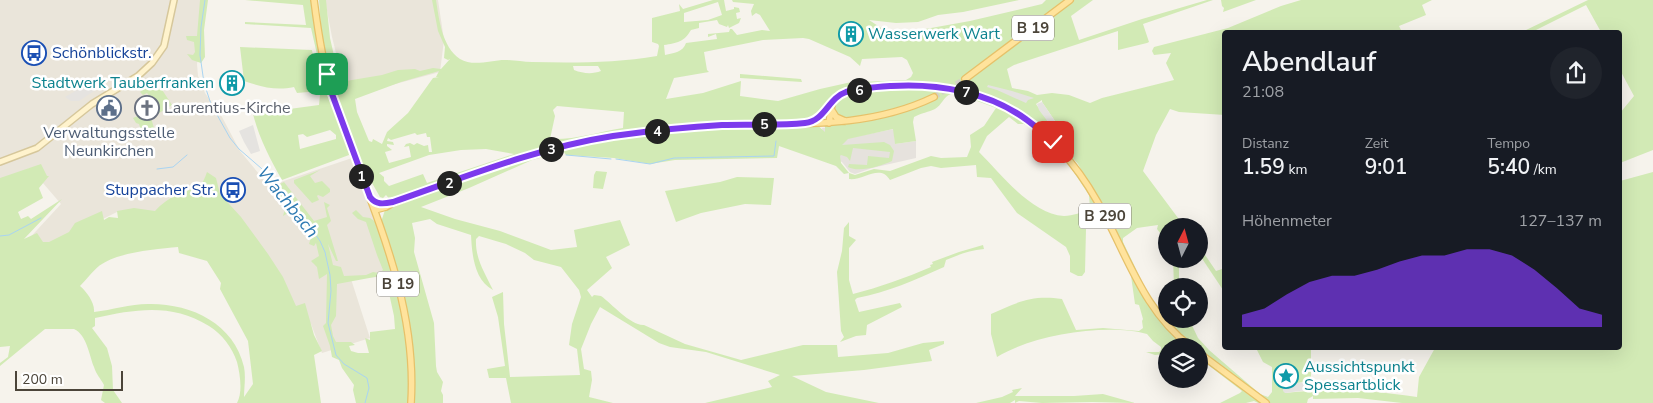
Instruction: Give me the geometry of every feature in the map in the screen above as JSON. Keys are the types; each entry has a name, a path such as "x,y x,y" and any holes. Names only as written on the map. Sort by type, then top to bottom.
{"main road":[{"path":"314,0 318,31 332,94 374,208 385,206 515,160 589,141 679,128 848,121 900,111 934,97"},
{"name":"B 19","path":"964,79 1070,0"},
{"name":"B 290","path":"827,123 829,109 834,100 843,94 857,90 898,86 935,86 966,92 987,99 1027,119 1053,142 1077,169 1097,200 1154,310 1168,328 1180,338"},
{"path":"829,109 836,117 848,121"},
{"name":"B 290","path":"807,123 818,118 829,109"},
{"path":"370,197 375,202 385,206"},
{"path":"381,225 385,206"},
{"name":"B 19","path":"374,208 381,225 396,277 410,343 412,367 410,403"},
{"path":"1208,360 1266,403"}],"street":[{"path":"0,162 36,148 92,104 138,76 152,63 164,46 174,0"}],"shaded area":[{"path":"0,0 207,0 197,64 198,76 205,93 222,117 240,151 269,186 352,158 381,233 392,276 351,279 370,338 322,353 311,324 155,211 117,212 32,254 25,243 61,204 30,168 0,181"},
{"path":"325,0 438,0 444,40 440,72 347,97"},
{"path":"988,85 1034,98 1026,103 987,87"},
{"path":"84,86 94,91 79,101 71,101 65,97"},
{"path":"1042,102 1062,135 1058,135 1039,110 1037,104"},
{"path":"253,125 260,151 251,154 239,131"},
{"path":"848,126 848,138 894,129 895,144 916,141 916,158 855,174 850,172 842,162 826,155 822,128"},
{"path":"1313,381 1314,389 1285,393 1283,391 1283,385"}],"green space":[{"path":"200,0 208,0 204,30 205,57 201,63 192,60 187,54 193,55 195,52 194,42 187,40 186,36 197,36"},
{"path":"245,0 314,0 318,32 321,29 319,0 326,0 330,38 340,82 382,75 398,70 415,69 420,71 433,68 441,69 450,59 444,58 445,47 438,31 432,0 436,0 442,32 449,47 460,59 476,63 505,60 594,62 657,56 659,46 652,42 652,18 680,11 679,4 683,9 713,0 724,0 726,11 734,9 734,7 739,8 740,12 736,13 737,19 741,18 739,23 729,28 728,25 727,27 719,24 717,20 699,23 699,28 691,30 683,39 676,43 664,45 665,55 675,53 685,46 686,43 717,39 716,34 708,37 708,34 729,32 730,29 737,35 762,30 770,31 760,15 756,13 752,16 751,11 754,4 733,2 732,0 1019,0 963,12 938,15 918,22 896,23 869,20 892,35 970,21 1042,4 1046,0 1093,0 1071,16 1079,40 1142,19 1207,0 1213,0 1143,24 1149,42 1147,43 1118,50 1118,31 1014,65 1007,69 1012,88 1037,95 1052,93 1069,95 1090,103 1102,98 1174,80 1166,63 1171,53 1154,55 1152,51 1154,47 1228,28 1281,6 1301,0 1432,0 1422,5 1426,15 1399,26 1401,30 1222,30 1222,115 1179,112 1170,109 1156,135 1143,171 1178,218 1158,218 1158,225 1137,228 1123,238 1123,242 1146,290 1158,307 1158,328 1193,328 1198,338 1158,338 1158,345 1147,334 1130,331 1091,331 1049,337 1012,349 997,357 991,334 991,314 1025,300 1042,298 1062,299 1076,330 1103,328 1139,331 1143,328 1143,319 1139,305 1135,304 1131,276 1102,217 1099,217 1086,229 1085,272 1082,276 1078,276 1070,272 1070,256 1066,247 1017,213 991,178 977,177 976,165 941,168 931,166 890,180 881,173 849,179 849,173 844,174 836,166 779,146 777,158 675,160 650,164 614,158 566,155 564,152 532,160 421,207 455,219 500,231 551,250 577,247 574,230 620,220 630,245 606,257 612,268 587,290 592,297 594,295 601,296 633,322 644,325 685,344 741,360 803,345 837,345 838,357 888,353 923,343 944,341 944,344 929,350 932,361 864,370 792,376 826,392 879,403 705,403 772,387 768,381 780,375 706,352 670,347 659,343 600,307 581,349 584,369 591,371 592,380 589,397 613,403 511,403 506,378 489,378 487,369 505,366 498,317 492,297 503,292 504,324 510,377 580,375 577,349 569,345 572,324 581,297 579,290 561,267 534,260 525,253 506,244 479,236 476,239 477,253 493,290 482,280 475,266 471,235 437,224 430,219 412,223 415,238 414,252 434,323 436,366 443,382 441,391 443,403 356,403 353,390 354,385 342,368 339,360 332,357 323,326 326,323 327,274 319,279 317,267 311,261 319,256 316,243 314,246 309,244 312,234 291,211 283,216 285,209 282,206 284,200 278,193 276,186 284,182 314,221 327,217 324,202 330,205 327,208 331,221 327,225 338,261 336,261 328,244 333,265 341,267 344,276 366,275 373,272 379,273 383,270 366,222 358,219 352,213 356,210 363,217 370,218 380,225 386,207 392,202 386,195 383,198 380,197 364,169 357,152 282,180 265,148 253,114 319,105 320,95 326,94 311,28 245,24 245,22 306,25 303,5","holes":["718,2 722,15 708,20 684,22 684,13","809,39 850,57 860,66 862,59 902,57 907,60 913,73 906,80 856,81 778,101 740,96 741,81 703,93 666,99 674,78 709,72 704,52 763,40","573,66 598,66 601,71 588,73 574,70","439,71 436,77 439,77 433,78 408,113 387,132 382,144 373,139 372,142 369,141 357,112 355,99 401,82","951,94 969,98 996,108 984,126 970,135 971,147 967,157 941,158 931,156 890,171 874,169 855,175 849,173 841,163 841,155 847,157 850,161 853,148 890,152 889,158 868,156 867,165 849,164 848,167 853,169 870,168 892,161 894,151 890,145 884,142 842,145 848,139 893,129 895,144 916,141 914,117 935,109","1042,100 1057,124 1058,135 1036,104","833,104 836,117 835,122 825,123 825,132 815,123","557,106 624,112 623,128 577,137 550,139 555,116 553,110","1028,116 1060,143 1078,164 1109,221 1061,150 1026,118","1009,117 1018,124 1024,124 1036,132 1065,159 1089,195 1090,209 1074,215 1064,216 1052,214 1028,201 979,152 987,136","330,130 336,135 336,139 300,149 298,135 303,134 307,137","415,133 417,135 426,133 427,137 430,137 432,152 429,152 428,145 406,144 404,147 409,146 411,157 389,163 385,152 392,150 387,146 387,144 394,145 393,142 387,141 388,138 391,140","486,149 514,154 427,183 423,174 389,186 384,181 384,177 379,173 429,155 461,150","380,276 387,284 395,329 370,332 370,340 365,338 369,353 351,351 349,346 355,345 351,342 336,342 333,336 331,325 336,316 337,284"]},
{"path":"1221,0 1256,0 1223,12 1224,8"},
{"path":"1588,0 1653,0 1653,150 1622,162 1622,111 1634,96 1622,74 1622,30 1600,30 1586,5 1536,30 1526,30"},
{"path":"240,47 312,50 319,91 297,93 294,87 269,88 244,81"},
{"path":"740,74 801,79 802,82 740,78"},
{"path":"155,79 172,105 151,118 154,128 142,133 139,124 133,118 158,107 147,93 143,95 140,92"},
{"path":"41,164 47,176 49,176 39,188 43,198 18,212 21,219 28,216 31,219 62,199 24,239 37,233 43,242 49,242 69,232 75,223 102,211 104,220 109,217 118,218 117,211 134,208 155,211 177,194 198,187 207,172 216,178 220,194 241,217 268,254 283,277 296,306 305,303 314,335 322,351 314,355 321,403 237,403 240,388 239,372 235,356 226,341 209,326 181,314 167,311 125,312 95,318 95,326 92,328 107,348 112,366 113,390 122,403 105,403 101,400 104,385 95,370 85,340 74,329 45,329 0,366 0,363 8,357 10,346 0,347 0,178","holes":["178,247 179,253 207,261 221,283 220,289 248,341 253,384 244,397 245,371 239,352 231,338 220,327 194,312 164,305 134,305 94,312 90,298 80,286 94,271 110,260 139,252"]},
{"path":"320,170 310,176 315,183 322,181 330,189 330,192 323,197 318,195 319,200 312,203 294,183 294,180"},
{"path":"596,171 607,172 603,189 593,188"},
{"path":"1653,172 1653,403 1402,403 1358,398 1313,399 1313,396 1308,399 1307,403 1258,403 1254,401 1246,403 1220,403 1242,391 1208,365 1208,349 1260,394 1268,397 1272,392 1272,367 1263,362 1257,350 1311,350 1311,381 1284,385 1285,393 1351,390 1417,397 1419,377 1434,350 1622,350 1622,180"},
{"path":"737,177 774,178 771,205 745,204 701,213 676,222 665,191 720,182"},
{"path":"849,222 849,236 856,240 849,248 849,280 853,294 912,275 931,267 932,262 959,252 983,245 984,249 946,260 944,267 901,285 857,298 855,300 859,312 900,303 902,307 867,325 866,335 856,336 840,342 844,337 841,331 837,272 842,251 844,228"},
{"path":"1208,259 1216,271 1222,269 1222,288 1208,268"},
{"path":"1173,268 1179,268 1179,278 1174,278"},
{"path":"1146,352 1158,352 1158,355 1155,355"},
{"path":"1022,388 1015,396 1103,394 1135,403 1042,403 1019,401 1015,403 1015,400 1010,403 976,403 1002,397 1013,392 1012,390"}],"waterway":[{"name":"Wachbach","path":"205,0 201,27 200,55 204,83 211,104 230,138 239,149 269,175 302,215 320,241 325,252 330,275 331,291 328,323 336,355 344,364 367,378 369,388 365,403"},
{"path":"523,153 571,140 596,136"},
{"path":"616,159 650,164 674,158 774,156 776,141"},
{"path":"157,169 173,167 187,155"},
{"path":"566,155 611,159"},
{"path":"0,236 9,235 41,218"}],"tunnel":[{"path":"934,97 965,79"}],"place":[{"name":"Wasserwerk Wart","path":"851,34"},
{"name":"Schönblickstr.","path":"34,53"},
{"name":"Stadtwerk Tauberfranken","path":"232,83"},
{"name":"Verwaltungsstelle Neunkirchen","path":"109,108"},
{"name":"Laurentius-Kirche","path":"147,108"},
{"name":"Stuppacher Str.","path":"233,190"},
{"name":"Aussichtspunkt Spessartblick","path":"1286,376"}],"route":[{"path":"327,74 347,138 370,197 379,204 393,202 500,164 544,151 589,141 679,128 807,123 823,114 836,98 843,94 857,90 885,87 909,85 935,86 977,95 1000,104 1027,119 1053,142"}]}
